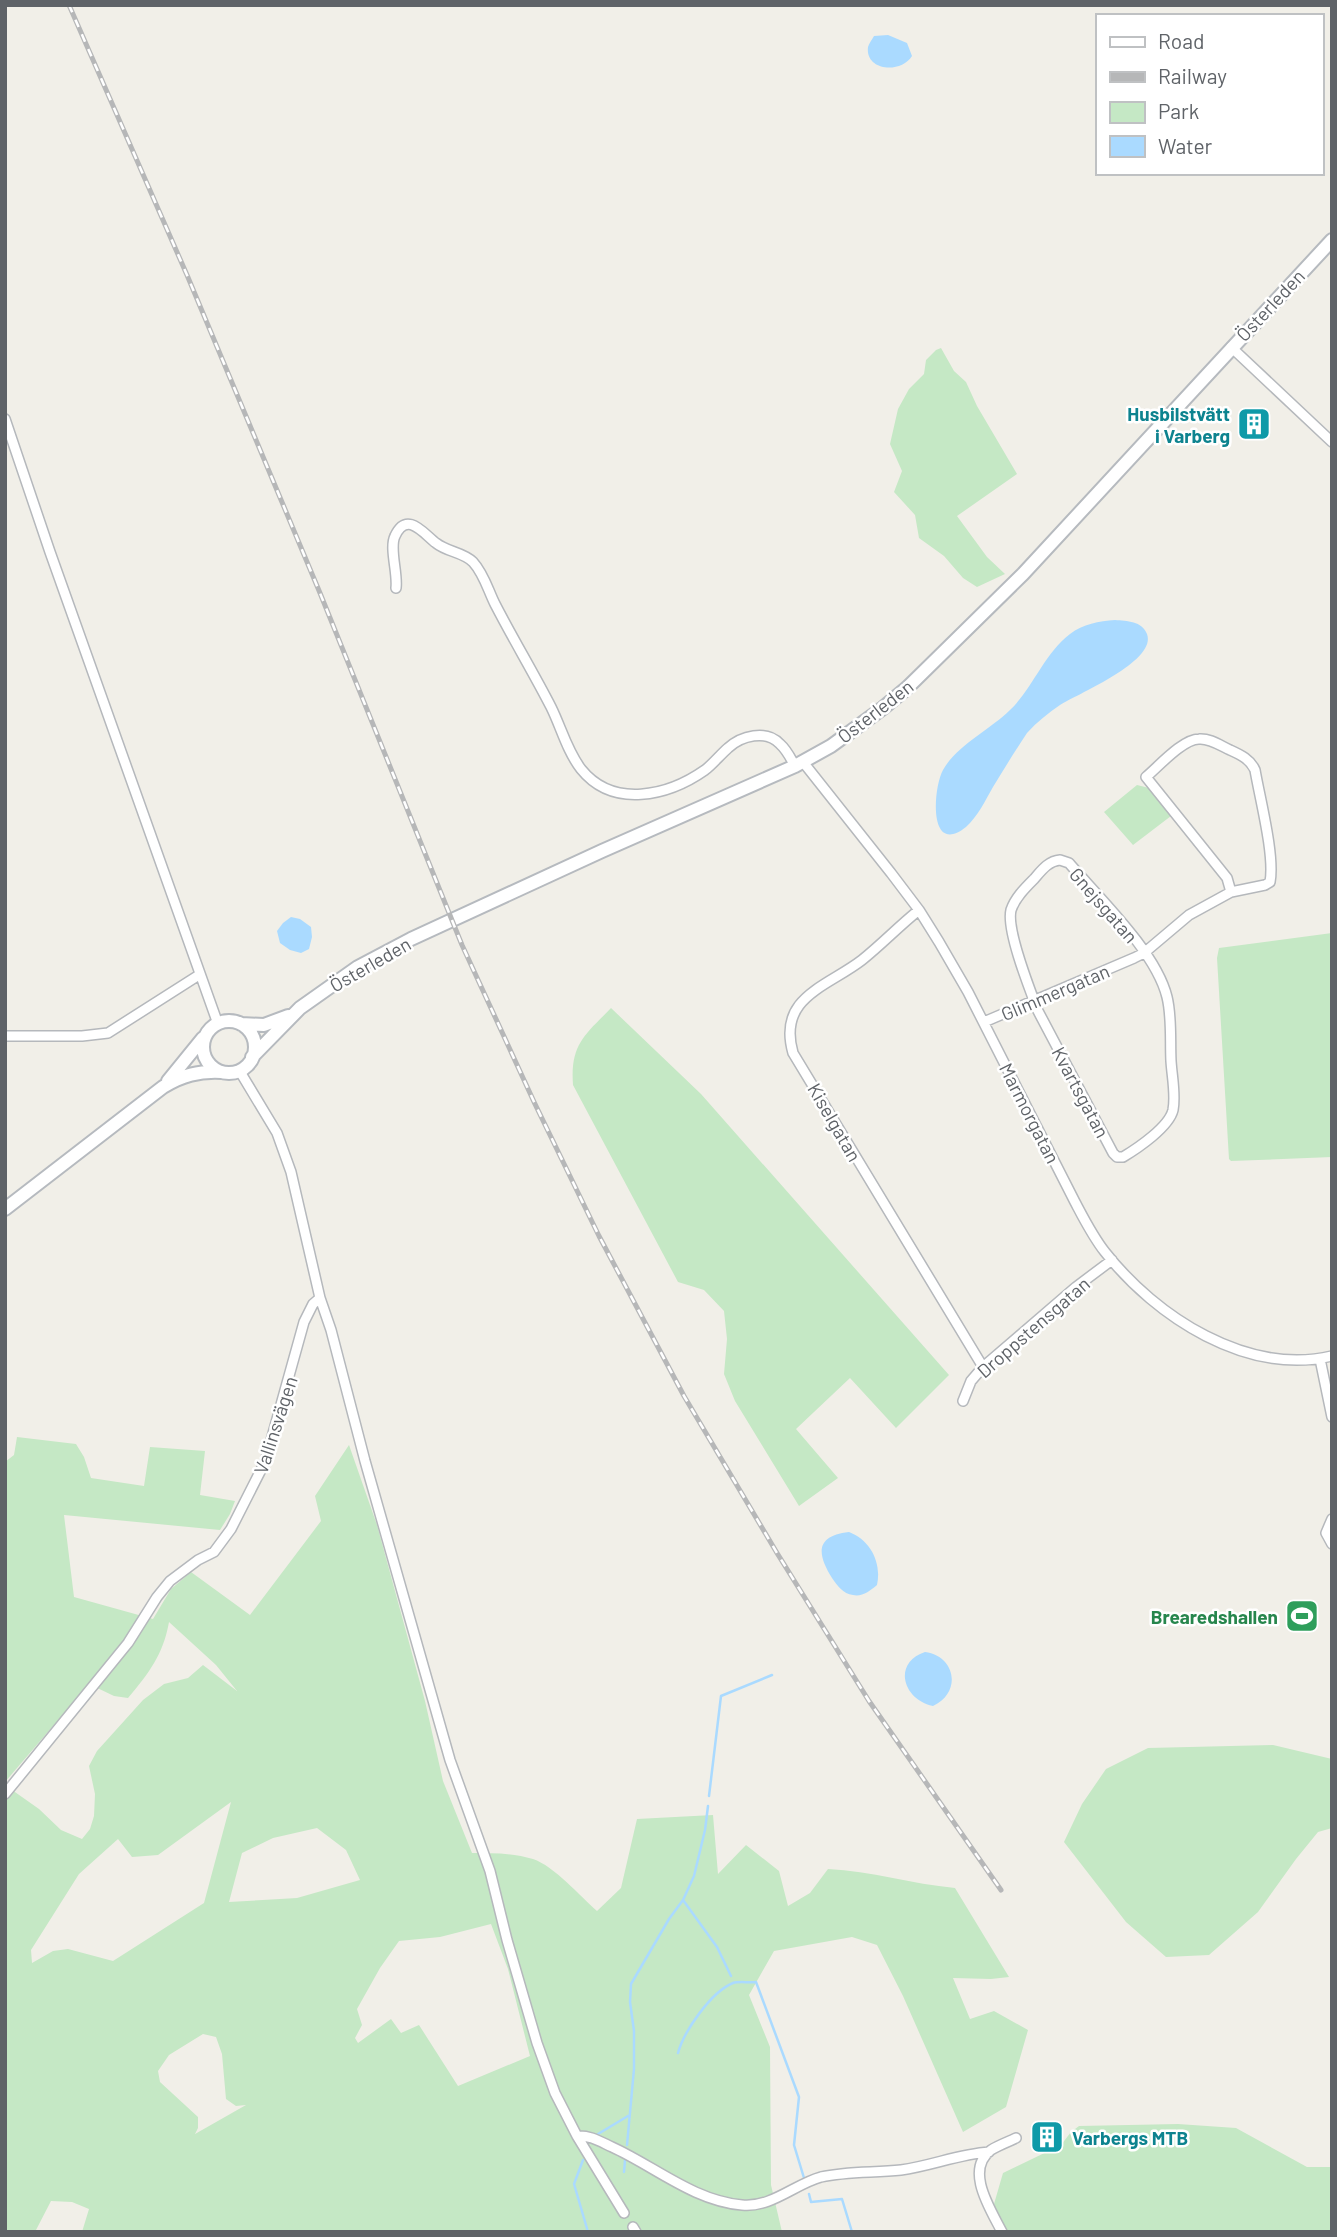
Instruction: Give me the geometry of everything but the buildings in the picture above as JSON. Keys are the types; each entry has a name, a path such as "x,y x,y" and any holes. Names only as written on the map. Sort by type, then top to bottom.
{"main road":[{"name":"Österleden","path":"239,1070 245,1067 295,1013 358,967 411,939 799,764 857,728 907,688 1023,574 1332,240"},
{"name":"Österleden","path":"218,1024 228,1021 256,1026 270,1024 295,1013"},
{"path":"239,1023 248,1030 253,1039 252,1057"},
{"path":"161,1089 206,1034 218,1024"},
{"path":"206,1034 204,1053 210,1065 221,1072"},
{"path":"5,1209 178,1078 202,1071 227,1073 239,1070"}],"street":[{"path":"1231,347 1332,442"},
{"path":"5,419 218,1024"},
{"name":"Marmorgatan","path":"396,588 393,542 398,531 407,525 420,528 436,544 470,559 483,576 579,766 590,779 609,790 635,796 659,792 704,771 744,737 758,735 779,742 919,910 968,992 1092,1234 1112,1260 1152,1300 1208,1336 1251,1354 1266,1357 1286,1360 1332,1356"},
{"name":"Glimmergatan","path":"984,1022 1144,953 1189,915 1231,892 1270,882 1270,861 1253,764 1241,755 1198,738 1183,746 1146,776 1227,878 1231,892"},
{"name":"Gnejsgatan","path":"1034,1001 1016,945 1010,913 1024,889 1046,865 1054,861 1069,863 1144,953"},
{"name":"Kiselgatan","path":"919,910 863,959 814,990 801,1002 792,1015 789,1040 793,1053 983,1367"},
{"name":"Kvartsgatan","path":"1034,1001 1113,1153 1123,1157 1161,1128 1169,1120 1173,1108 1168,999 1160,979 1144,953"},
{"path":"5,1036 82,1036 108,1033 199,975"},
{"path":"239,1070 285,1150 320,1298 365,1461 450,1760 490,1871 537,2043 555,2092 577,2136 624,2213"},
{"name":"Droppstensgatan","path":"963,1401 971,1381 983,1367 1076,1287 1112,1260"},
{"name":"Vallinsvägen","path":"5,1794 128,1643 170,1581 198,1560 214,1552 231,1529 265,1462 304,1322 313,1304 320,1298"},
{"path":"1320,1359 1332,1417"},
{"path":"1332,1519 1326,1533 1332,1544"},
{"path":"577,2136 592,2138 610,2146 719,2202 745,2206 760,2204 818,2178 852,2171 902,2169 959,2155 989,2152 1016,2138"},
{"path":"989,2152 980,2171 981,2185 990,2211 1002,2232"}],"green space":[{"path":"941,348 954,371 966,382 1017,474 957,516 987,557 1005,574 977,587 963,578 944,556 919,538 915,515 894,492 902,471 890,444 898,409 909,389 924,374 926,360"},
{"path":"1137,785 1149,788 1171,816 1133,845 1104,812"},
{"path":"1332,933 1332,1157 1231,1161 1217,958 1219,948"},
{"path":"611,1008 701,1094 949,1375 896,1428 850,1378 796,1429 838,1478 799,1506 735,1401 724,1374 727,1339 724,1311 704,1290 678,1282 573,1085 574,1059 581,1041"},
{"path":"17,1437 76,1444 91,1478 144,1486 150,1447 205,1451 200,1495 235,1501 220,1530 64,1515 74,1597 153,1619 171,1589 191,1572 250,1615 321,1521 315,1496 349,1445 377,1525 425,1701 443,1781 472,1853 511,1854 533,1859 558,1875 597,1911 621,1888 637,1819 713,1815 718,1874 746,1845 779,1871 788,1906 810,1893 828,1869 955,1888 1009,1977 953,1978 970,2019 994,2011 1028,2030 1006,2107 963,2132 903,1996 877,1945 852,1937 774,1951 749,1995 770,2047 771,2185 782,2232 82,2232 89,2209 72,2202 51,2201 36,2230 5,2232 5,1785 39,1809 61,1830 82,1839 90,1829 94,1816 95,1794 89,1766 97,1751 143,1700 164,1684 188,1678 203,1665 237,1691 216,1665 169,1622 154,1663 128,1698 114,1696 89,1684 5,1782 5,1462 14,1455","holes":["231,1802 204,1903 113,1961 68,1949 53,1951 32,1963 31,1950 79,1874 118,1839 132,1857 158,1855","317,1828 346,1850 360,1880 297,1898 229,1902 242,1853 273,1838","491,1924 508,1969 530,2056 458,2086 419,2025 401,2033 391,2019 358,2043 355,2038 362,2025 357,2009 399,1941 440,1937","203,2034 216,2037 222,2054 226,2099 236,2106 246,2105 195,2134 198,2117 160,2082 158,2071 169,2055"]},
{"path":"1273,1745 1332,1759 1332,1828 1318,1832 1258,1912 1209,1955 1166,1957 1126,1922 1064,1842 1082,1804 1106,1769 1148,1748"},
{"path":"1178,2124 1236,2128 1307,2167 1332,2167 1332,2232 1004,2232 994,2204 1003,2173 1061,2145 1079,2126"}],"water":[{"path":"888,35 907,43 912,56 900,66 878,65 869,55 868,47 874,36"},
{"path":"1115,620 1134,622 1145,630 1147,644 1140,655 1114,675 1060,705 1039,721 1027,733 974,818 954,834 945,833 939,827 936,804 940,779 949,761 1010,710 1053,651 1070,634 1091,624"},
{"path":"291,917 300,919 311,927 309,949 301,953 280,943 277,931"},
{"path":"849,1532 868,1546 878,1568 877,1585 860,1595 849,1594 838,1586 827,1569 822,1554 825,1542 838,1534"},
{"path":"925,1652 943,1660 949,1667 951,1676 948,1693 933,1706 914,1697 905,1681 908,1664"}],"waterway":[{"path":"709,1796 721,1696 772,1675"},
{"path":"627,2145 634,2069 631,1984 683,1900 694,1876 708,1806"},
{"path":"683,1900 717,1947 731,1976"},
{"path":"678,2053 692,2024 716,1995 733,1983 756,1982 799,2097 794,2145 804,2178"},
{"path":"598,2134 628,2116"},
{"path":"583,2160 574,2184 588,2232"},
{"path":"624,2172 625,2160"},
{"path":"809,2194 811,2202 842,2199 852,2232"}],"railway":[{"path":"69,5 187,275 320,593 462,945 599,1236 684,1396 777,1553 869,1701 1001,1890"}],"place":[{"name":"Husbilstvätt i Varberg","path":"1254,424"},
{"name":"Brearedshallen","path":"1302,1616"},
{"name":"Varbergs MTB","path":"1047,2137"}]}
